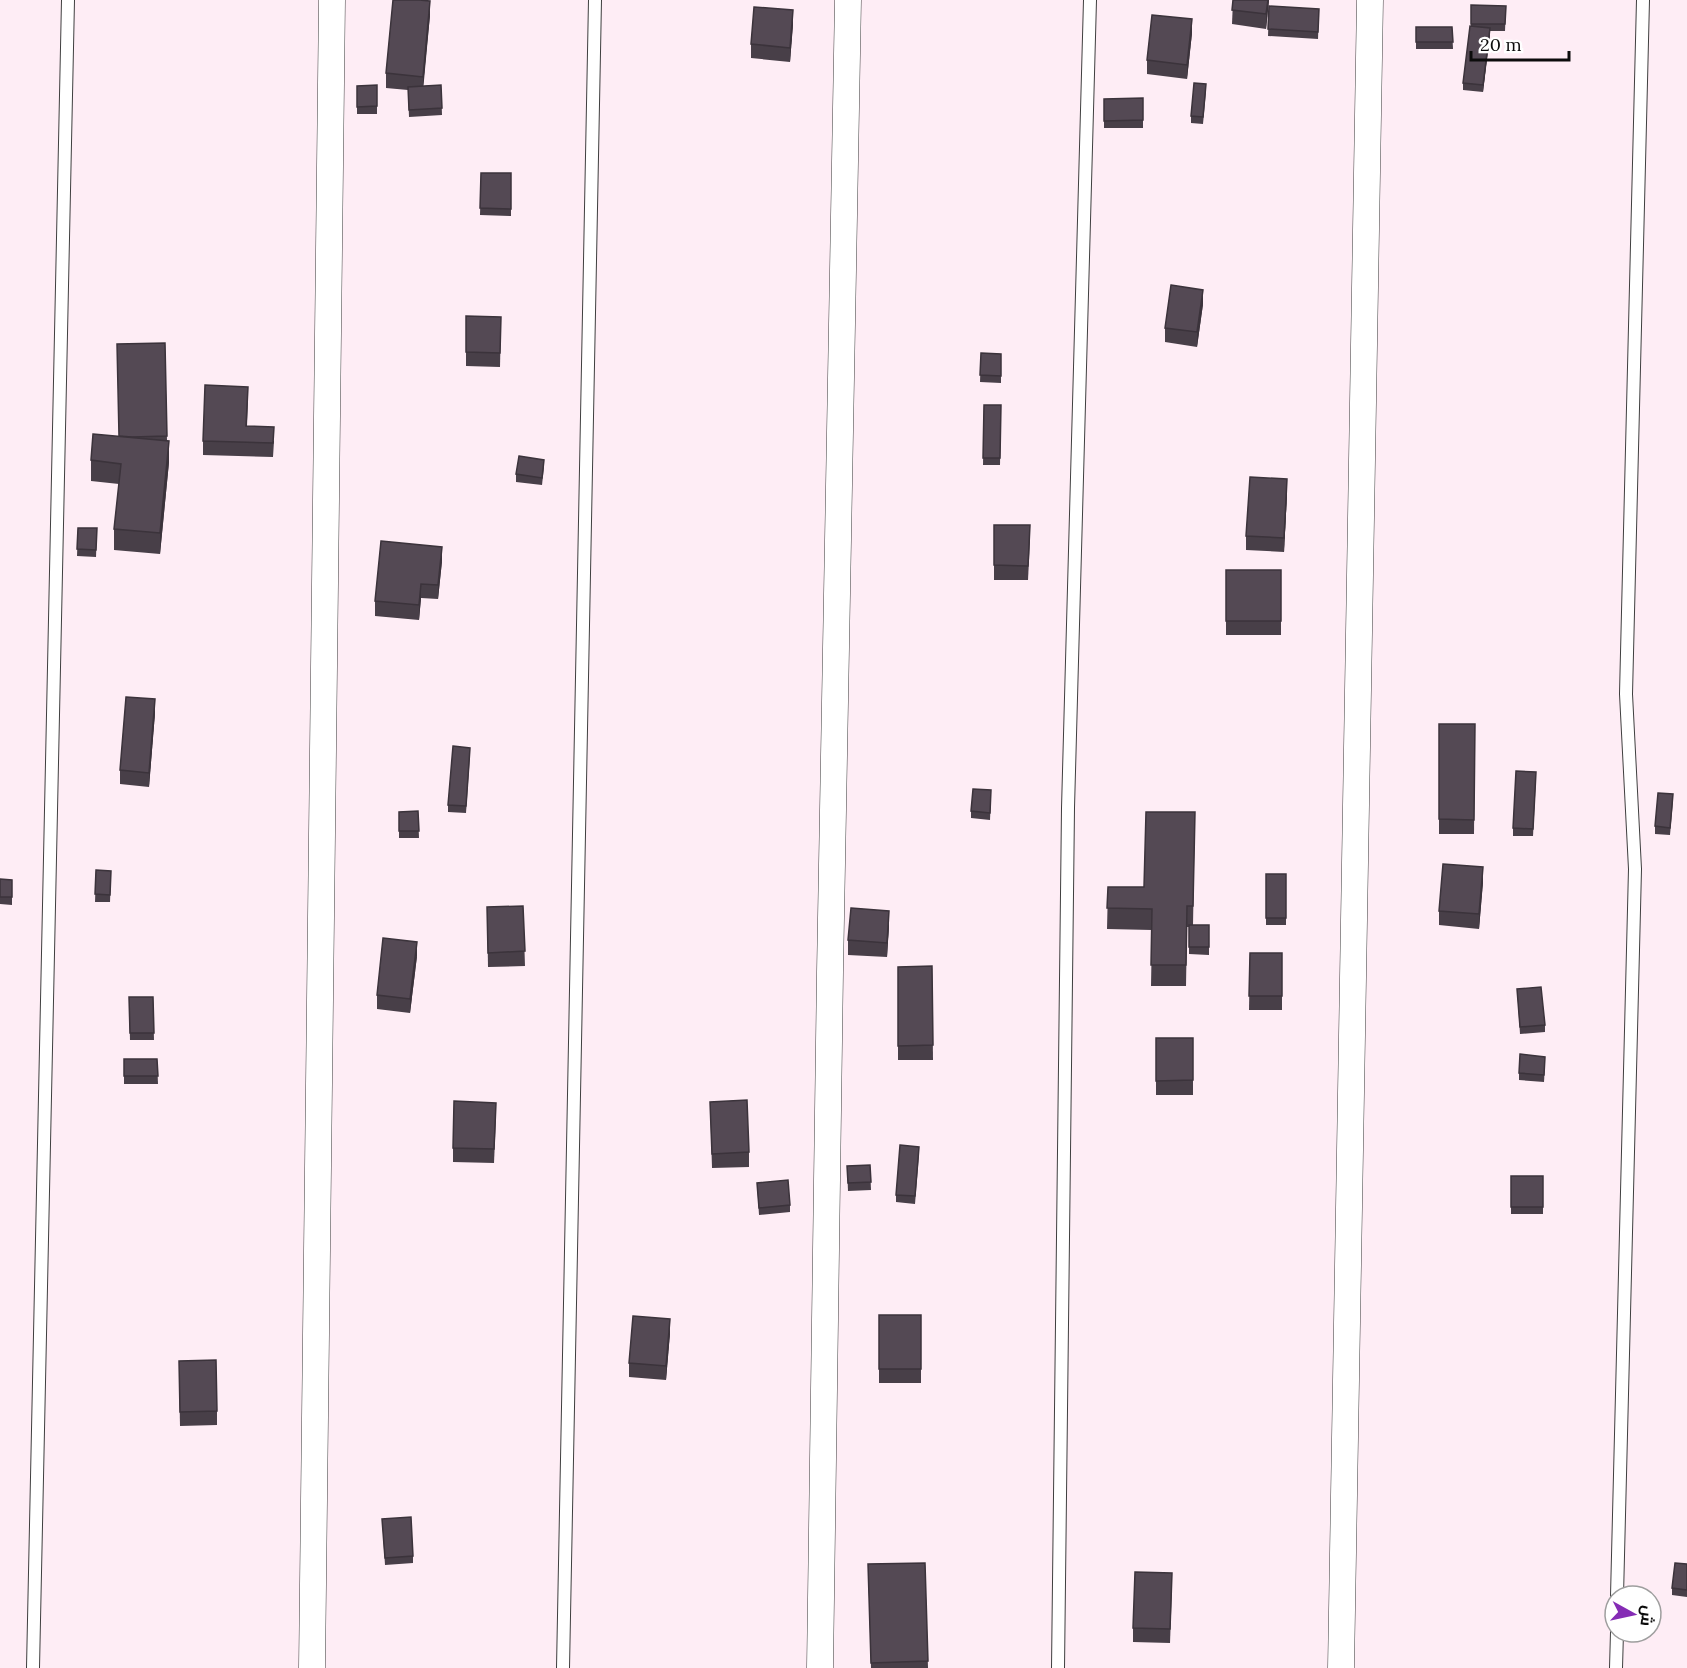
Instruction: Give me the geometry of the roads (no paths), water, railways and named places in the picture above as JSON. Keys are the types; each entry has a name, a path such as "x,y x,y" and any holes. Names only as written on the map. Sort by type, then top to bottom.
{"street":[{"path":"312,1668 332,0"},
{"path":"820,1668 830,960 848,0"},
{"path":"1341,1668 1370,0"}],"lane":[{"path":"33,1668 68,0"},
{"path":"563,1668 595,0"},
{"path":"1058,1668 1068,808 1090,0"},
{"path":"1617,1584 1635,869 1626,694 1643,0"},
{"path":"1616,1668 1617,1644"}]}
